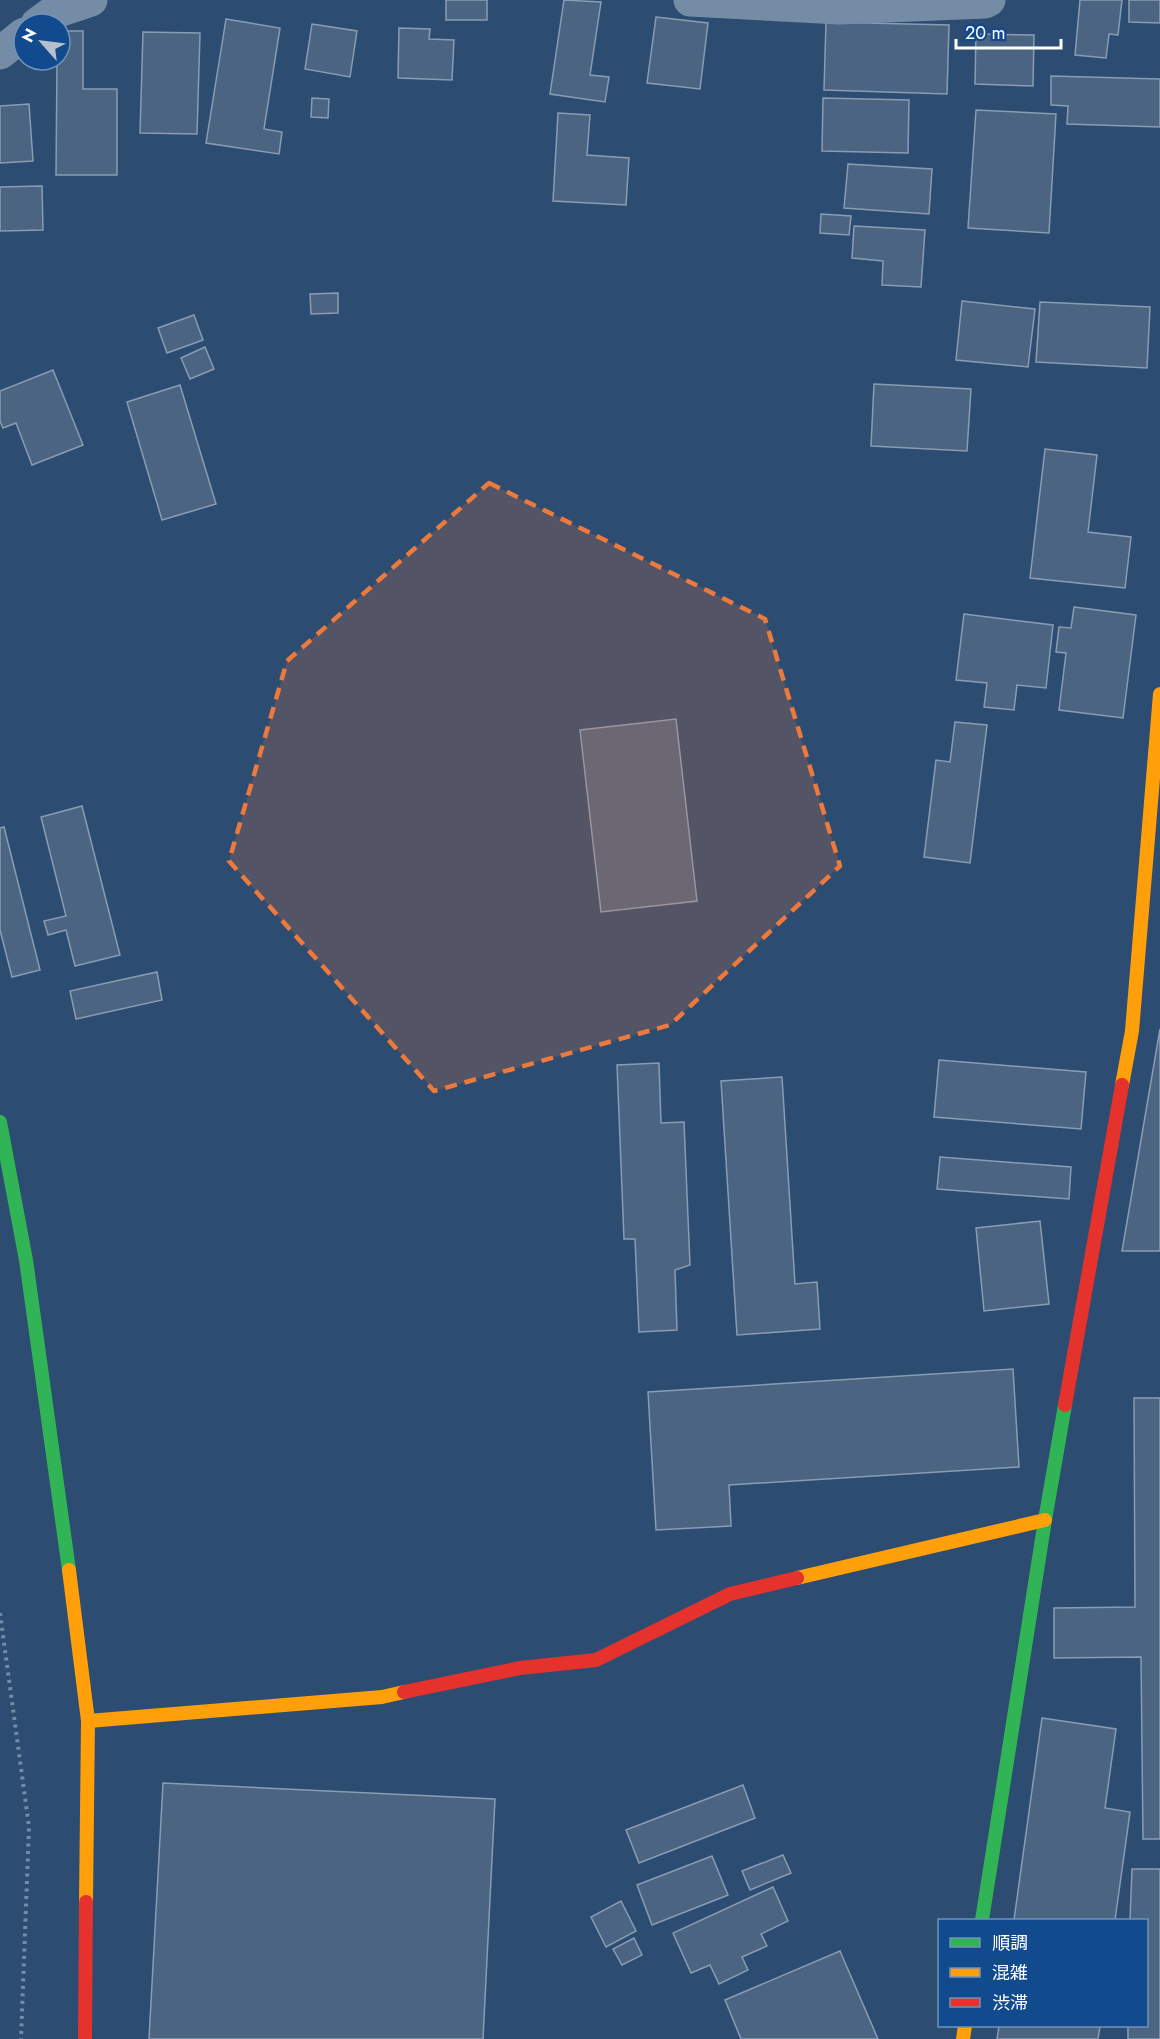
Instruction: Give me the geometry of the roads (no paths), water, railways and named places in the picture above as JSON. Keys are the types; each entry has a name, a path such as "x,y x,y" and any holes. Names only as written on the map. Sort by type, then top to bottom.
{"street":[{"path":"55,12 92,0"},
{"path":"706,1 839,8 989,0"},
{"path":"0,53 12,44"},
{"path":"982,1919 1045,1520 1132,1031 1160,694"},
{"path":"0,1122 28,1272 88,1721 85,2039"},
{"path":"88,1721 382,1697 520,1668 596,1660 730,1594 1045,1520"}]}
